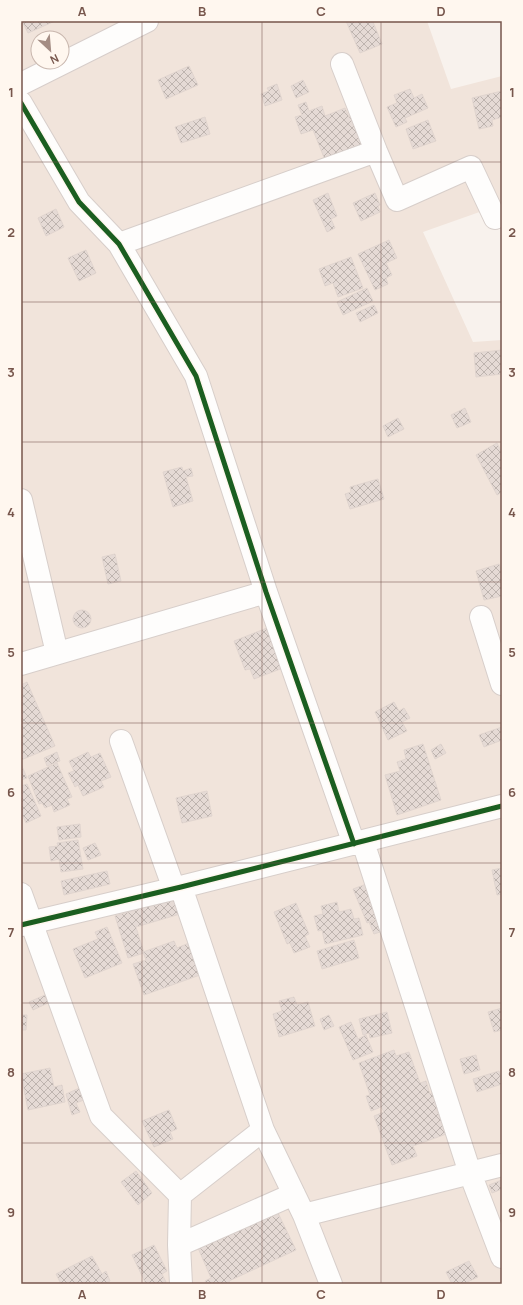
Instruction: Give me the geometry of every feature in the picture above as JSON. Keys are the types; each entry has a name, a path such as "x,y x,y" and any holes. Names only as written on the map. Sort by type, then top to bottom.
{"street":[{"path":"21,84 147,21"},
{"path":"342,64 397,200 471,167 495,218"},
{"path":"21,103 79,202 119,244 196,376 266,592 358,843 470,1173 502,1257"},
{"path":"119,244 376,151"},
{"path":"21,500 58,653"},
{"path":"21,664 266,592"},
{"path":"481,617 502,684"},
{"path":"121,741 178,888 263,1130 304,1215 331,1284"},
{"path":"27,923 178,888 502,806"},
{"path":"21,894 27,923 101,1116 180,1195 179,1245 181,1284"},
{"path":"180,1195 263,1130"},
{"path":"304,1215 502,1165"},
{"path":"179,1245 294,1194"}],"shaded area":[{"path":"21,21 427,21 451,89 502,76 502,230 488,209 423,232 473,342 502,340 502,1284 21,1284"}],"building":[{"path":"22,21 55,21 35,30 30,30 28,33"},
{"path":"346,21 374,21 373,22 382,44 360,53"},
{"path":"189,66 198,85 166,99 158,80"},
{"path":"303,80 309,92 296,98 291,86"},
{"path":"277,84 282,100 265,106 261,94 269,91 267,88"},
{"path":"410,89 414,98 422,94 428,108 405,118 407,122 396,127 387,107 397,103 394,95"},
{"path":"502,91 502,117 492,120 493,126 479,129 472,98"},
{"path":"306,102 309,111 322,106 325,116 345,108 349,117 359,114 370,143 325,160 313,130 301,134 295,117 302,115 298,105"},
{"path":"205,117 210,134 181,143 175,127"},
{"path":"428,120 436,141 413,149 406,129"},
{"path":"328,193 337,216 331,219 335,228 327,232 313,200"},
{"path":"375,193 380,205 378,206 380,212 361,221 353,203"},
{"path":"56,209 64,227 46,236 38,218"},
{"path":"389,240 397,258 386,263 392,275 386,278 388,284 375,290 358,254"},
{"path":"86,250 96,273 79,281 68,258"},
{"path":"351,257 363,288 338,297 333,283 325,286 319,269"},
{"path":"367,288 373,301 343,315 337,302"},
{"path":"374,305 378,313 360,322 356,313"},
{"path":"502,350 502,374 476,377 474,353"},
{"path":"465,408 471,422 457,428 451,415"},
{"path":"398,418 404,429 388,437 383,426"},
{"path":"497,443 502,453 502,492 497,495 476,455"},
{"path":"182,467 183,471 191,468 193,476 186,477 193,501 173,507 163,472"},
{"path":"378,479 384,499 350,509 345,494 351,492 350,487"},
{"path":"115,554 121,581 108,584 102,557"},
{"path":"499,564 502,573 502,596 484,600 476,571"},
{"path":"78,610 86,610 91,615 89,626 86,628 78,628 73,623 73,615"},
{"path":"267,628 283,668 254,679 250,669 245,670 234,641"},
{"path":"27,682 55,746 21,760 21,685"},
{"path":"394,702 399,711 404,708 410,718 402,722 407,731 388,740 375,712"},
{"path":"502,727 502,740 484,747 479,735"},
{"path":"423,744 441,800 397,815 385,775 400,771 397,762 406,759 404,750"},
{"path":"441,744 446,753 435,759 431,750"},
{"path":"57,752 60,761 47,766 44,758"},
{"path":"88,752 91,757 100,753 111,777 101,781 104,787 83,796 78,785 75,787 68,773 74,771 69,761"},
{"path":"57,763 72,797 67,799 70,805 54,812 52,805 45,808 42,803 39,804 28,776"},
{"path":"21,764 27,778 21,780"},
{"path":"27,784 41,816 26,823 21,812 21,786"},
{"path":"207,791 212,816 182,823 176,798"},
{"path":"80,824 81,837 59,840 57,827"},
{"path":"78,840 83,869 61,872 59,859 51,861 49,847 58,846 57,843"},
{"path":"95,843 101,855 88,860 83,848"},
{"path":"502,868 502,894 497,895 492,870"},
{"path":"107,871 110,884 64,895 61,881"},
{"path":"369,883 382,916 367,923 353,889"},
{"path":"175,898 180,914 136,927 144,953 128,958 115,916"},
{"path":"337,902 339,912 351,909 354,919 359,918 363,935 325,944 322,930 318,931 314,916 323,914 321,906"},
{"path":"296,903 309,934 305,936 310,947 294,953 290,943 287,944 274,912"},
{"path":"381,918 386,930 374,934 369,922"},
{"path":"107,927 122,963 85,978 73,949 98,939 95,932"},
{"path":"354,940 359,958 322,969 317,951"},
{"path":"174,941 177,948 189,943 200,975 144,995 133,964 146,960 143,952"},
{"path":"45,995 48,1003 33,1010 29,1002"},
{"path":"294,997 297,1005 308,1002 315,1026 279,1037 273,1014 282,1011 279,1001"},
{"path":"502,1008 502,1030 494,1032 488,1012"},
{"path":"387,1012 392,1033 370,1038 369,1033 363,1035 359,1019"},
{"path":"21,1015 27,1015 26,1030 21,1030"},
{"path":"329,1015 334,1026 324,1030 320,1019"},
{"path":"351,1022 358,1039 366,1035 373,1052 353,1060 339,1027"},
{"path":"394,1050 396,1056 409,1052 420,1083 426,1081 430,1094 434,1092 440,1108 436,1109 440,1118 444,1117 449,1133 413,1146 417,1156 392,1165 374,1116 384,1112 381,1107 371,1111 366,1096 370,1095 359,1063"},
{"path":"476,1055 480,1070 464,1074 460,1059"},
{"path":"50,1068 54,1087 62,1085 65,1102 28,1110 21,1074"},
{"path":"499,1071 502,1084 477,1092 473,1079"},
{"path":"84,1086 89,1098 76,1103 80,1112 72,1115 66,1094"},
{"path":"169,1110 177,1129 170,1132 173,1139 154,1147 142,1121"},
{"path":"136,1171 152,1193 138,1205 121,1182"},
{"path":"502,1180 502,1189 492,1193 489,1185"},
{"path":"277,1211 296,1250 229,1281 230,1284 207,1284 205,1281 211,1278 198,1248"},
{"path":"154,1245 167,1271 162,1274 166,1282 163,1284 146,1284 132,1255"},
{"path":"92,1256 102,1274 106,1271 110,1281 105,1284 61,1284 56,1274"},
{"path":"469,1261 478,1277 463,1284 452,1284 446,1272"}],"cycle path":[{"path":"21,103 79,202 119,244 196,376 266,592 354,844"},
{"path":"21,925 181,887 502,806"}]}
